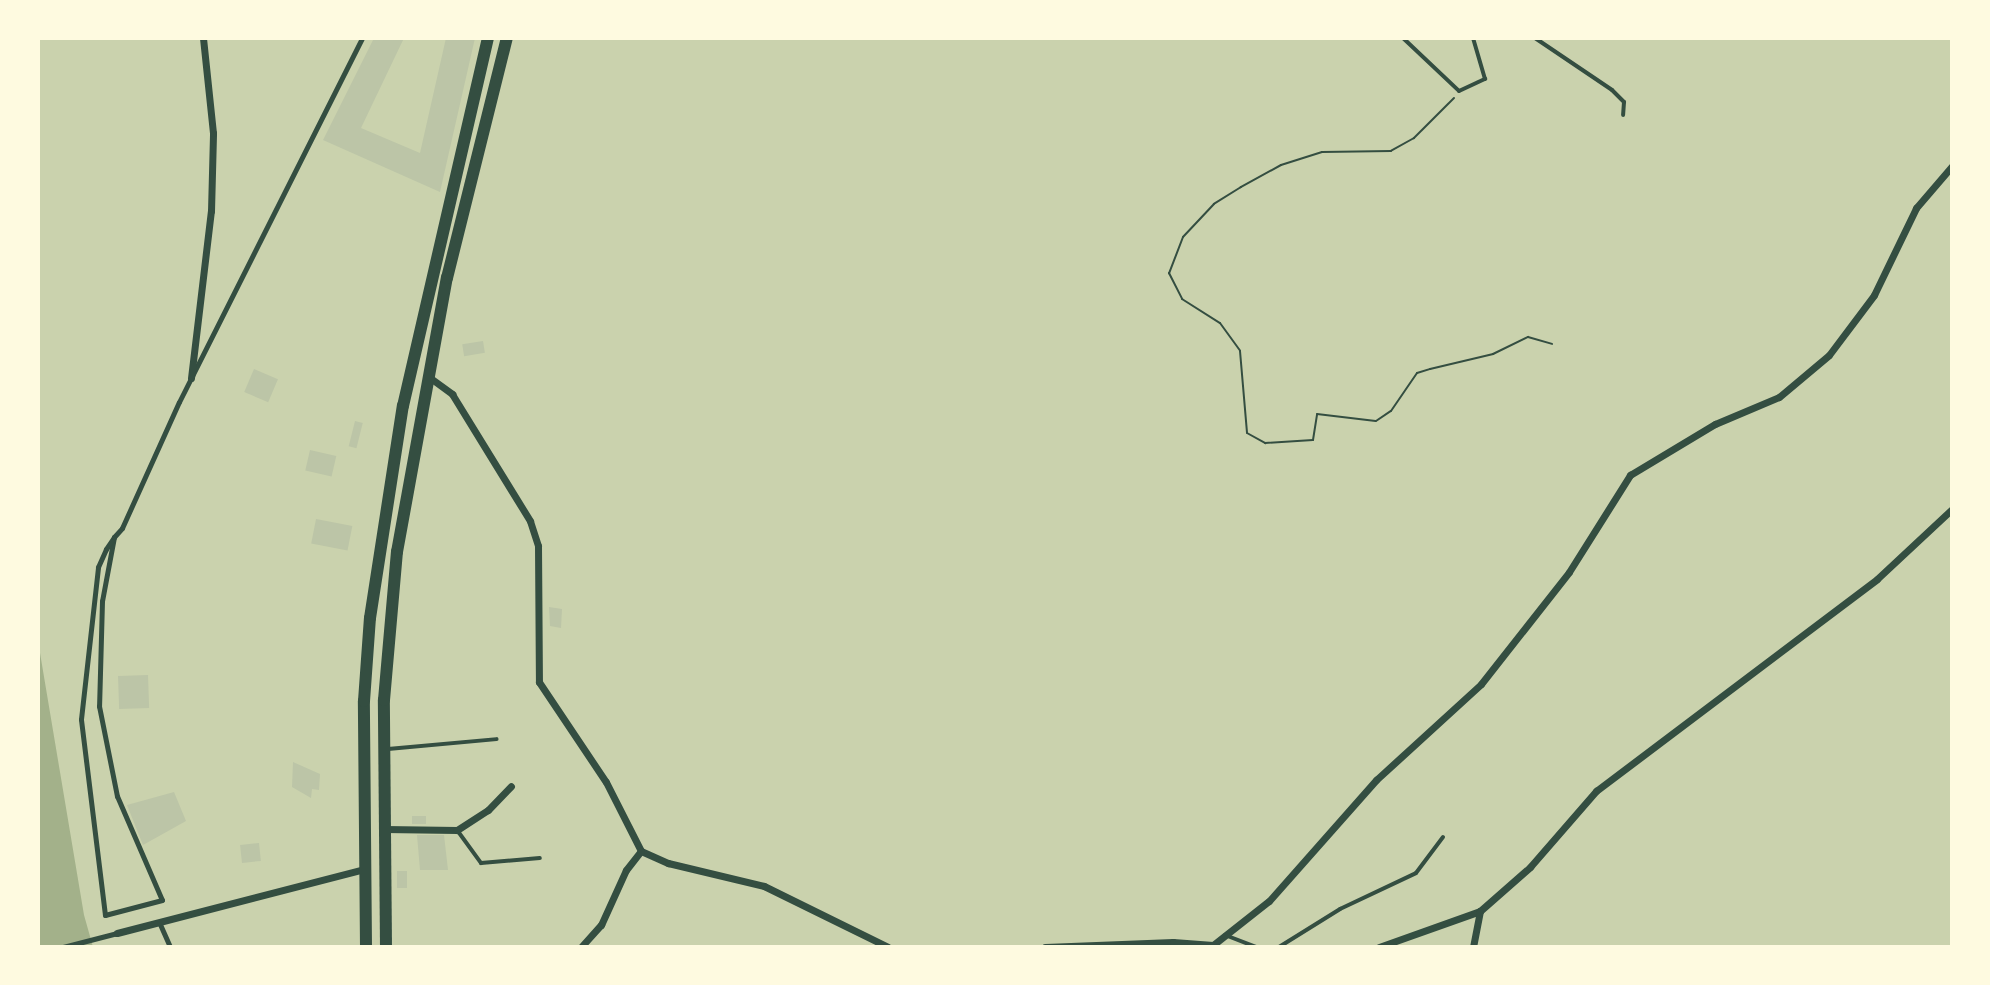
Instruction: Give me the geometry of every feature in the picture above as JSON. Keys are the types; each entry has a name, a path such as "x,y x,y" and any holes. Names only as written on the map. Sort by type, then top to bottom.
{"main road":[{"path":"366,947 364,701 388,484 488,38"},
{"path":"386,947 384,749 397,552 428,377 507,38"}],"street":[{"path":"191,378 211,211 213,133 203,38"},
{"path":"114,537 102,601 99,706 117,796 162,900 105,915 81,719 95,583 114,537 191,378 362,38"},
{"path":"1045,947 1213,946 1224,934 1269,901 1376,780 1481,684 1569,572 1630,475 1715,424 1779,397 1829,355 1874,295 1916,208 1952,166"},
{"path":"428,377 452,394 530,521 538,546 539,682 553,709 606,782 641,851 668,863 764,886 888,947"},
{"path":"1379,947 1480,911 1530,867 1596,791 1841,608 1952,509"},
{"path":"384,829 457,830 488,810 511,786"},
{"path":"581,947 601,925 626,870 641,851"},
{"path":"63,947 365,869"},
{"path":"1473,947 1480,911"},
{"path":"159,922 170,947"}],"lane":[{"path":"1403,38 1459,91 1485,79 1473,38"},
{"path":"1535,38 1612,90 1624,102 1623,115"},
{"path":"384,749 497,739"},
{"path":"457,830 481,863 540,858"},
{"path":"1279,947 1332,914 1416,873 1443,837"},
{"path":"1224,934 1256,947"}],"path":[{"path":"1459,91 1423,130 1391,151 1322,152 1281,165 1241,187 1214,204 1183,237 1169,273 1182,299 1220,323 1240,351 1247,433 1265,443 1313,440 1317,414 1376,421 1391,411 1417,373 1493,354 1516,339 1534,338 1552,344"}],"shaded area":[{"path":"38,38 1952,38 1952,947 38,947"},
{"path":"38,641 84,915 93,947 38,947"}],"building":[{"path":"374,38 404,38 361,128 420,153 446,38 475,38 440,192 323,140"},
{"path":"483,341 485,353 464,356 462,344"},
{"path":"254,369 278,379 268,402 244,392"},
{"path":"355,421 363,423 356,448 349,446"},
{"path":"310,450 336,456 332,477 305,470"},
{"path":"316,519 352,526 348,551 311,544"},
{"path":"549,607 562,609 561,628 550,626"},
{"path":"148,675 149,708 119,709 118,676"},
{"path":"293,762 320,774 319,790 312,789 311,798 292,787"},
{"path":"174,792 186,821 143,845 127,805"},
{"path":"412,816 426,816 426,824 412,824"},
{"path":"417,835 444,835 448,870 420,870"},
{"path":"259,843 261,861 242,863 240,845"},
{"path":"397,871 407,871 407,888 397,888"}]}
